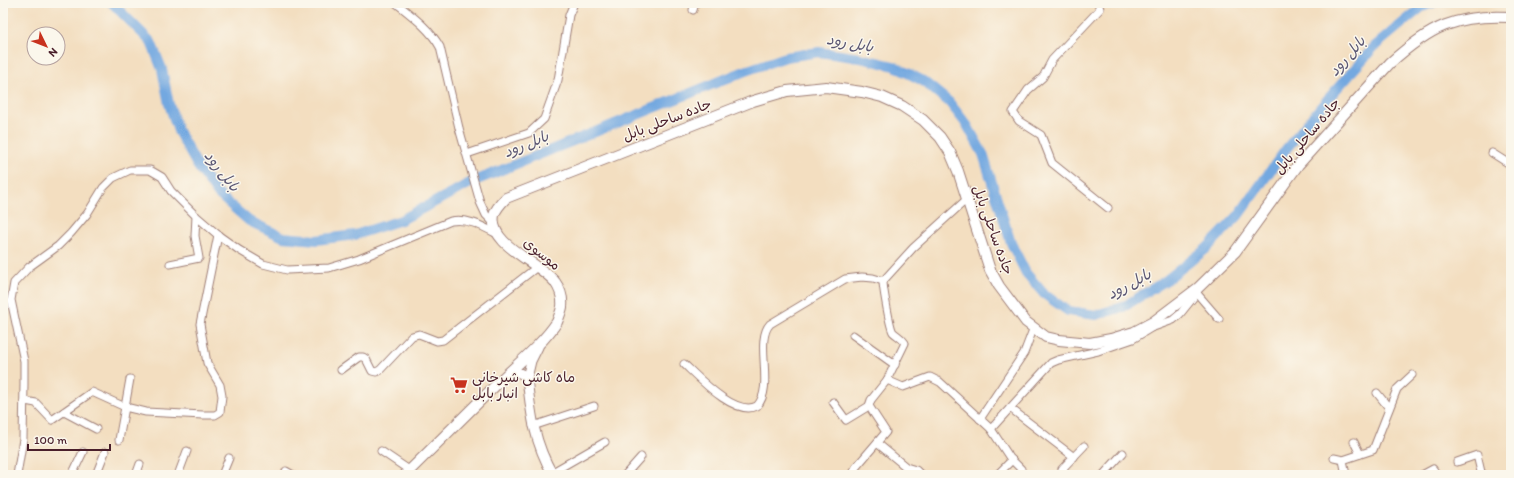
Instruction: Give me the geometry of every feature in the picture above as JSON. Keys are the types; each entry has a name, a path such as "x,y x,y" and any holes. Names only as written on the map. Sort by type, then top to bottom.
{"main road":[{"name":"جاده ساحلی بابل","path":"494,223 494,216 497,209 506,198 753,101 787,91 807,88 826,87 862,92 882,97 902,106 918,117 940,138 950,152 990,270 999,286 1026,322 1046,336 1059,340 1090,343 1111,339 1134,332 1153,322 1196,292 1235,252 1298,165 1390,62 1402,51 1432,31 1446,24 1474,17 1511,17"},
{"path":"494,223 497,234"},
{"name":"موسوی","path":"407,473 532,350 557,321 561,311 562,300 559,289 554,280 504,242 497,234"},
{"path":"544,337 531,361 527,378 533,426 541,452 552,474"},
{"path":"508,374 517,372 523,374 527,378"}],"street":[{"path":"396,3 426,29 440,47 459,128 480,202 486,215 494,223"},
{"path":"467,154 529,133 544,119 558,80 569,15 574,3"},
{"path":"1098,3 1100,9 1052,60 1043,77 1028,90 1013,112 1019,121 1041,135 1052,163 1108,208"},
{"path":"1492,154 1511,165"},
{"path":"17,475 23,439 25,400 24,361 11,300 14,283 29,267 58,246 72,233 87,214 103,188 113,178 130,170 150,170 162,177 171,192 218,235 263,264 287,270 329,268 359,259 458,220 476,223 497,234"},
{"path":"883,281 913,248 967,199"},
{"path":"170,264 199,258 195,236 196,216"},
{"path":"25,400 36,403 52,420 92,392 125,407 146,412 215,415 220,412 222,396 220,385 207,363 200,324 218,235"},
{"path":"341,370 363,357 366,359 372,371 376,372 380,370 412,336 419,334 437,341 443,340 537,266"},
{"path":"684,364 724,398 741,408 753,408 760,404 763,396 765,336 767,327 770,324 846,279 862,277 883,281"},
{"path":"833,402 846,420 869,406 871,400 887,380 895,366 905,342 889,325 889,312 883,281"},
{"path":"991,429 1051,363 1102,350 1133,340 1151,328 1173,320 1180,314 1196,292 1219,319"},
{"path":"980,419 1024,353 1034,327"},
{"path":"853,335 895,366"},
{"path":"1334,458 1343,460 1373,450 1397,389 1412,375"},
{"path":"887,380 903,387 930,377 940,382 991,429 1012,460 1021,469"},
{"path":"119,440 130,379"},
{"path":"1377,394 1389,408"},
{"path":"533,426 594,406"},
{"path":"851,475 886,432 869,406"},
{"path":"1010,408 1074,457"},
{"path":"64,412 96,429"},
{"path":"552,474 605,442"},
{"path":"1354,442 1360,454"},
{"path":"877,443 906,467 916,470 921,475"},
{"path":"1066,475 1062,469 1084,446"},
{"path":"178,475 187,451"},
{"path":"380,451 407,473"},
{"path":"72,475 83,452"},
{"path":"96,475 104,452"},
{"path":"1103,475 1123,453"},
{"path":"1457,462 1477,454 1481,472 1484,475"},
{"path":"625,475 641,457"},
{"path":"222,475 229,458"},
{"path":"997,475 1012,460"},
{"path":"1343,460 1346,475"},
{"path":"136,475 140,464"},
{"path":"1422,475 1433,469 1437,475"},
{"path":"286,470 293,475"}],"waterway":[{"name":"بابل رود","path":"112,3 151,42 162,69 169,104 178,131 197,165 218,194 249,221 283,237 316,240 355,235 401,220 472,182 745,71 786,57 819,52 860,58 894,66 923,81 949,102 967,125 983,154 1011,243 1026,273 1044,294 1068,311 1096,315 1123,307 1165,281 1206,249 1238,216 1286,149 1325,102 1375,46 1422,7 1433,3"}],"place":[{"name":"ماه کاشی شیرخانی انبار بابل","path":"459,385"}]}
